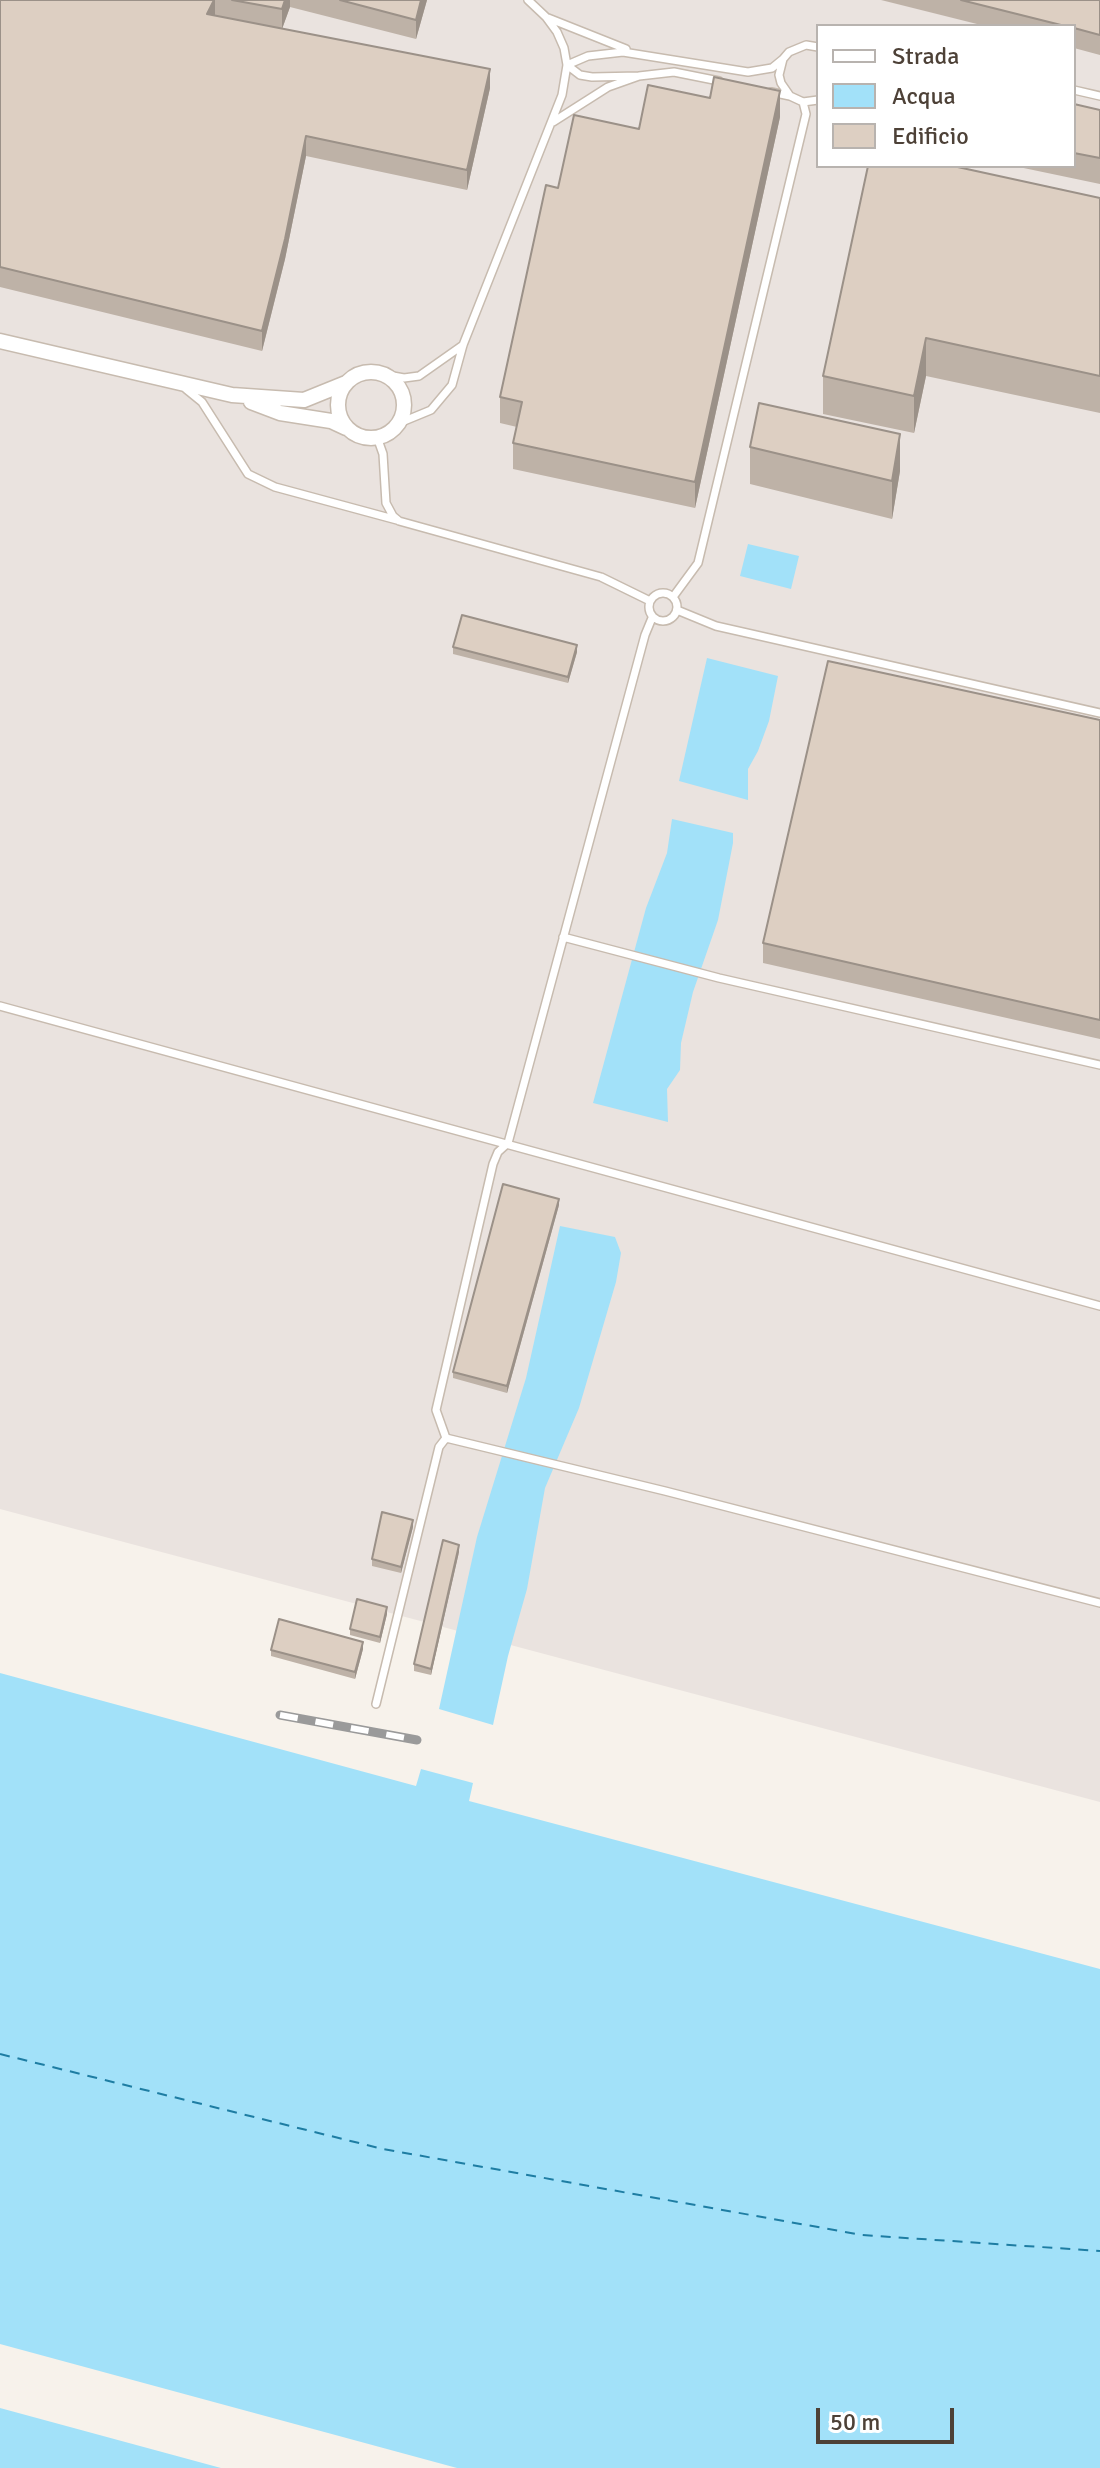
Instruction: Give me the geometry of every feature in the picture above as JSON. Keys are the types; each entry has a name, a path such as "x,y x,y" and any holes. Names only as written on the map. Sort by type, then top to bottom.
{"street":[{"path":"0,341 232,395 280,413 331,421 369,438 377,437 397,424 402,415 402,395 391,379 382,374 362,373 304,400 232,395"},
{"path":"346,383 340,392 338,410 345,426 352,432"}],"lane":[{"path":"397,424 431,410 452,385 463,345 562,95 567,65 561,40 546,17 528,0"},
{"path":"546,17 639,53"},
{"path":"567,65 588,56 623,52 748,72 772,68 797,47 816,47"},
{"path":"783,59 779,75 790,96"},
{"path":"567,65 580,75 592,77 674,72 730,84"},
{"path":"549,126 558,117 608,87 639,76"},
{"path":"760,90 803,102 816,100"},
{"path":"1076,90 1100,96"},
{"path":"673,597 698,563 806,114 803,102"},
{"path":"382,374 404,378 419,376 463,345"},
{"path":"158,377 176,383 202,402 240,465 260,482 601,577 650,601"},
{"path":"377,437 383,454 386,503 399,521"},
{"path":"673,597 660,593 650,601 648,610 652,618 660,622 669,620 677,610"},
{"path":"673,597 677,610"},
{"path":"677,610 716,626 1100,713"},
{"path":"446,1438 436,1410 493,1164 498,1152 508,1143 652,618"},
{"path":"563,937 719,978 1100,1065"},
{"path":"0,1006 1100,1306"},
{"path":"446,1438 1100,1603"},
{"path":"376,1704 439,1447 446,1438"}],"shaded area":[{"path":"0,0 1100,0 1100,1802 0,1509"}],"water":[{"path":"748,544 799,556 791,589 740,576"},
{"path":"707,658 778,676 769,721 748,769 748,800 679,781"},
{"path":"672,819 733,833 733,843 718,920 693,992 681,1043 680,1070 667,1089 668,1122 593,1103 646,908 667,853"},
{"path":"560,1226 615,1237 621,1253 616,1282 579,1408 545,1488 527,1589 493,1725 439,1709 477,1537 526,1378"},
{"path":"0,1673 416,1786 421,1769 473,1783 469,1801 1100,1969 1100,2468 457,2468 0,2344"},
{"path":"0,2408 221,2468 0,2468"}],"building":[{"path":"0,0 214,0 207,14 490,69 467,170 306,136 262,331 0,267"},
{"path":"232,0 285,0 282,9"},
{"path":"340,0 421,0 416,20"},
{"path":"961,0 1100,0 1100,35 1076,29 1076,24 1057,24"},
{"path":"714,77 780,91 695,482 513,443 522,402 500,397 546,185 558,188 574,115 639,129 648,85 710,98"},
{"path":"1076,104 1100,110 1100,158 1076,153"},
{"path":"868,168 962,168 1100,198 1100,376 926,338 914,396 823,376"},
{"path":"759,403 900,434 892,481 750,447"},
{"path":"462,615 577,645 568,677 453,647"},
{"path":"828,661 1100,720 1100,1020 763,943"},
{"path":"503,1184 559,1199 507,1386 453,1372"},
{"path":"382,1512 413,1520 401,1567 372,1559"},
{"path":"443,1540 459,1545 431,1669 414,1664"},
{"path":"357,1599 387,1607 380,1637 350,1629"},
{"path":"279,1619 363,1642 355,1672 271,1650"}],"ferry route":[{"path":"0,2054 383,2149 862,2235 1100,2251"}],"railway":[{"path":"280,1715 417,1740"}]}
